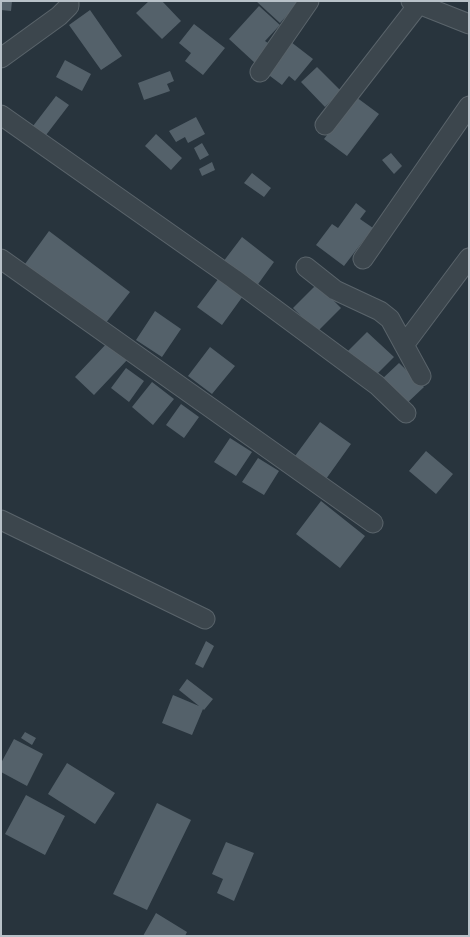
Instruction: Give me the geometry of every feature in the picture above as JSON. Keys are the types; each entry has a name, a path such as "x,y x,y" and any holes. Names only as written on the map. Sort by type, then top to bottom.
{"street":[{"path":"1,58 59,16 69,6 69,1"},
{"path":"260,72 309,1"},
{"path":"325,125 415,3 469,24"},
{"path":"363,259 469,106"},
{"path":"1,115 234,279 377,385 406,413"},
{"path":"404,346 469,258"},
{"path":"1,259 373,523"},
{"path":"306,267 335,290 380,311 390,319 422,376"},
{"path":"1,520 205,619"}],"building":[{"path":"1,1 12,1 11,11 1,10"},
{"path":"149,1 162,1 181,21 162,39 136,13"},
{"path":"256,1 300,1 280,23"},
{"path":"259,6 280,25 265,41 271,45 255,63 229,39"},
{"path":"90,10 122,56 101,70 69,25"},
{"path":"194,24 225,48 203,75 185,61 191,53 179,43"},
{"path":"291,42 313,59 295,81 289,76 282,85 266,73"},
{"path":"65,60 91,74 82,91 56,77"},
{"path":"317,67 341,91 325,107 301,82"},
{"path":"170,71 174,81 167,84 170,91 144,100 138,83"},
{"path":"56,96 69,105 43,139 30,130"},
{"path":"356,97 379,114 347,156 324,139"},
{"path":"196,117 205,134 188,143 185,137 176,142 169,131"},
{"path":"156,134 182,158 171,170 145,146"},
{"path":"202,143 209,155 200,160 194,148"},
{"path":"391,153 402,166 394,174 382,160"},
{"path":"212,162 215,170 202,176 199,169"},
{"path":"252,173 271,188 264,197 244,183"},
{"path":"356,203 366,211 360,219 373,228 344,266 316,245 332,224 338,228"},
{"path":"49,231 130,292 105,324 25,264"},
{"path":"242,237 274,262 256,287 223,262"},
{"path":"219,278 243,296 222,325 197,307"},
{"path":"317,284 341,308 317,332 293,308"},
{"path":"155,311 181,329 162,357 136,340"},
{"path":"367,332 394,357 374,377 347,352"},
{"path":"109,341 128,359 94,395 75,377"},
{"path":"210,347 235,366 212,394 188,376"},
{"path":"399,363 424,387 405,405 381,380"},
{"path":"126,368 144,381 129,402 111,388"},
{"path":"152,382 174,399 153,425 132,407"},
{"path":"181,404 199,417 184,438 166,425"},
{"path":"320,422 351,444 326,479 295,456"},
{"path":"230,438 252,452 236,476 214,462"},
{"path":"426,451 453,474 436,494 409,471"},
{"path":"258,458 279,471 264,495 242,482"},
{"path":"321,501 365,536 340,568 296,534"},
{"path":"206,641 214,646 203,668 195,664"},
{"path":"187,679 213,699 204,710 203,709 192,735 162,723 173,695 199,706 179,690"},
{"path":"25,732 36,738 32,745 21,738"},
{"path":"14,739 43,754 27,786 1,772 1,763"},
{"path":"67,763 115,793 95,824 48,794"},
{"path":"26,795 65,816 45,855 5,834"},
{"path":"157,803 191,820 147,910 113,894"},
{"path":"226,842 254,853 234,901 217,893 223,879 212,874"},
{"path":"156,913 187,932 185,936 143,936"}]}
